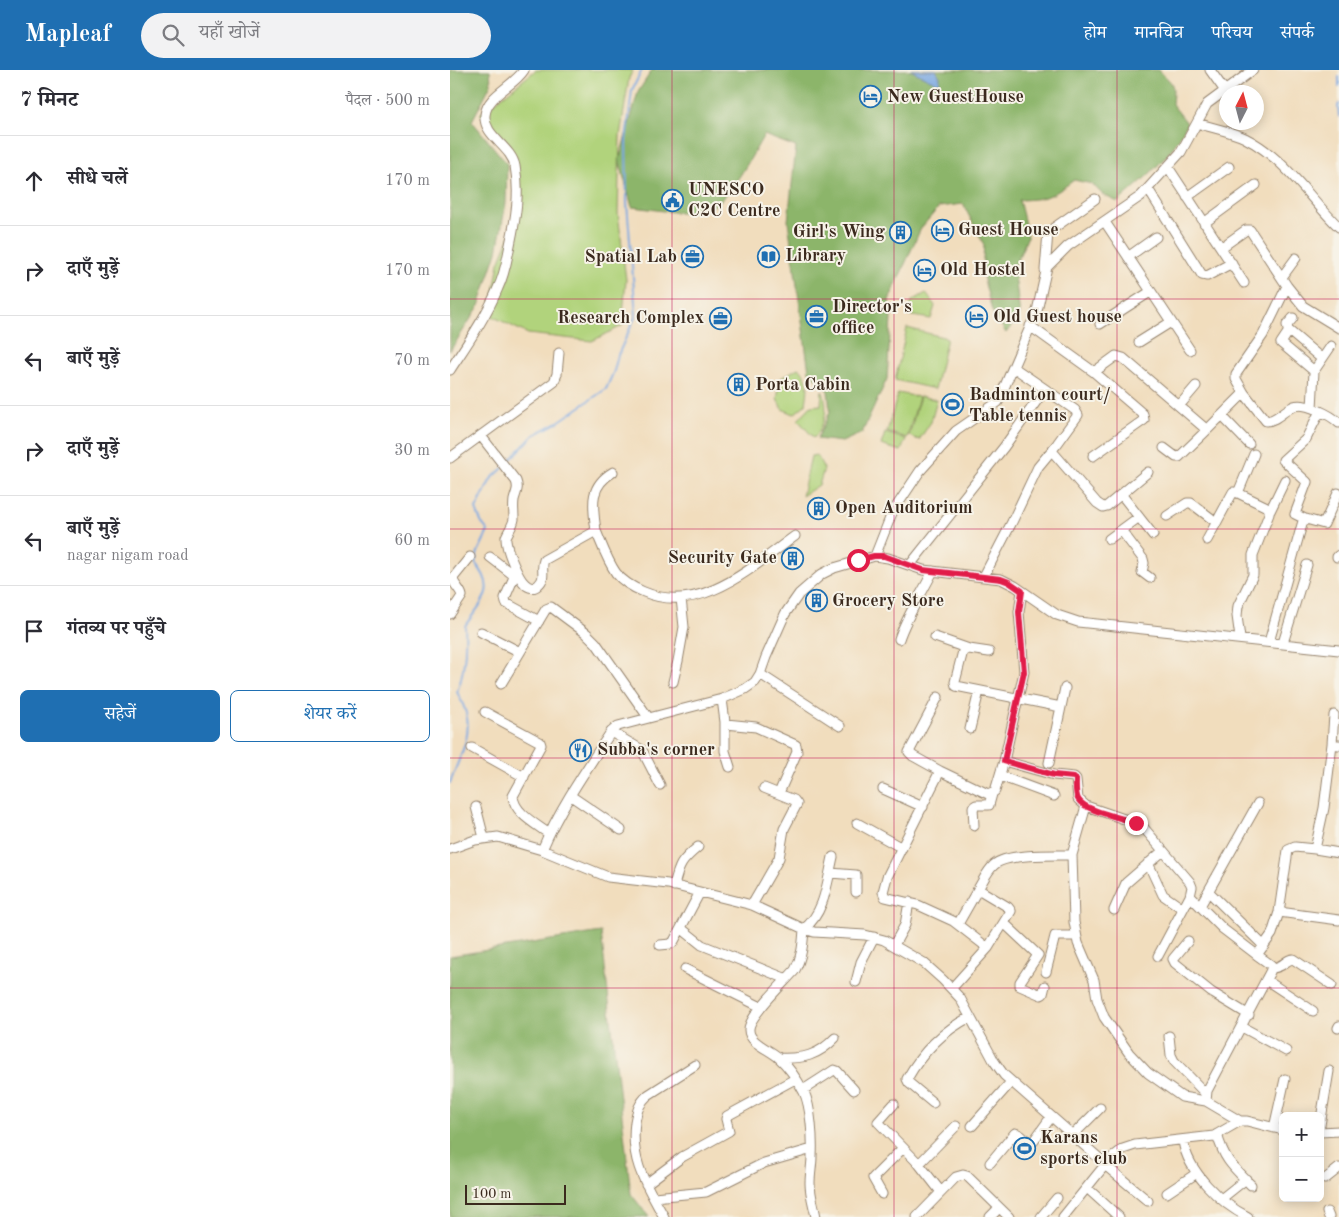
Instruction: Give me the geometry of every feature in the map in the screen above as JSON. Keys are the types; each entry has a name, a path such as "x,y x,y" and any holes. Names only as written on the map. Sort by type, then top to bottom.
{"street":[{"path":"450,370 498,290 506,266 517,214 518,197 515,166 509,153 489,130 485,122 485,114 492,101 524,70"},
{"path":"1210,70 1221,85"},
{"path":"1233,85 1253,70"},
{"path":"1045,273 1051,262 1068,246 1105,222 1148,189 1184,148 1207,104 1219,95"},
{"path":"1197,123 1243,137 1275,159 1292,174 1326,215 1339,227"},
{"path":"1168,166 1244,283"},
{"path":"1187,197 1229,167"},
{"path":"1204,223 1256,186"},
{"path":"1148,189 1202,275 1207,276 1232,264"},
{"path":"874,556 892,513 920,471 956,431 998,402 1039,304 1045,273 1048,232 1095,199"},
{"path":"1105,222 1190,350"},
{"path":"1222,247 1246,230 1250,230 1303,306 1339,328"},
{"path":"1128,257 1156,238"},
{"path":"1282,277 1296,258"},
{"path":"1288,286 1263,335 1236,374 1236,379 1244,393 1266,421 1296,406 1316,410 1334,418 1339,423"},
{"path":"1100,324 1150,292"},
{"path":"1292,318 1286,326 1289,332 1322,359"},
{"path":"1139,342 1171,322"},
{"path":"1030,326 1094,372 1143,414 1144,420 1093,456"},
{"path":"1289,332 1282,343 1314,371"},
{"path":"1331,346 1314,371 1316,410 1306,439 1283,460 1307,482 1295,514 1324,524 1338,493"},
{"path":"450,458 554,382 558,374 559,353"},
{"path":"1094,372 1116,356 1120,356 1207,430"},
{"path":"984,576 1012,522 1034,473 1078,415 1075,410 1013,367"},
{"path":"1179,406 1196,386"},
{"path":"910,565 1004,447 1045,389"},
{"path":"1164,448 1176,457 1179,457 1244,393"},
{"path":"1222,416 1248,444"},
{"path":"481,436 516,481 518,488 514,499 514,518 506,538 508,552 520,578 526,586 531,588 537,587 544,576 542,568 544,560 596,531"},
{"path":"1052,451 1100,505 1107,506 1148,472"},
{"path":"1238,493 1254,454"},
{"path":"613,472 600,482 596,489 594,513 596,531 609,562 623,580 634,588 649,594 681,598 697,597 714,591 795,536"},
{"path":"1240,638 1237,616 1238,606 1253,575 1253,555 1270,510 1285,480"},
{"path":"1207,540 1231,494 1238,493 1266,506 1270,510"},
{"path":"1121,494 1153,535"},
{"path":"1167,516 1187,503 1191,503 1216,522"},
{"path":"1110,539 1138,517"},
{"path":"1269,642 1305,519"},
{"path":"1121,530 1143,559 1142,572 1150,578"},
{"path":"542,850 548,834 611,732 618,726 722,699 746,689 755,682 760,674 786,614 799,594 822,574 874,556 888,558 933,571 984,576 1009,582 1057,614 1078,622 1339,650"},
{"path":"450,614 462,596 453,578 470,557"},
{"path":"490,558 514,577 505,598 506,603 539,621"},
{"path":"1283,643 1307,565"},
{"path":"899,639 906,620 921,596 933,571"},
{"path":"974,826 973,807 976,805 989,805 1000,776 1024,672 1019,612 1022,591"},
{"path":"673,682 684,627 681,598"},
{"path":"502,684 546,609 551,607 586,633 596,643 648,717"},
{"path":"481,632 520,652"},
{"path":"935,637 989,652"},
{"path":"969,648 963,651 956,686 1061,707"},
{"path":"760,674 840,726"},
{"path":"1048,763 1065,688"},
{"path":"970,729 979,691"},
{"path":"938,697 909,752 940,771 992,794"},
{"path":"722,699 725,722 725,751 730,767"},
{"path":"485,712 540,742 540,749 513,796 513,801 520,812 548,834"},
{"path":"1316,849 1335,745 1334,715"},
{"path":"725,722 729,725 756,727 796,745 796,752 779,793"},
{"path":"611,732 642,750 660,785"},
{"path":"472,748 524,777"},
{"path":"1004,761 1054,775 1074,777 1076,779 1078,799 1086,806 1136,823 1150,834 1191,884 1190,896 1158,956"},
{"path":"940,771 887,877 884,895 885,897 909,902 928,909 958,924 988,948"},
{"path":"1000,776 1054,796"},
{"path":"752,905 779,858 784,829 797,804 794,800 764,788"},
{"path":"883,789 923,807"},
{"path":"571,796 621,830"},
{"path":"1200,906 1258,803"},
{"path":"1086,806 1072,854 1073,912 1076,936 1094,980 1096,999 1104,1017 1129,1053 1143,1069 1178,1095 1206,1098"},
{"path":"476,807 484,838"},
{"path":"857,823 902,848"},
{"path":"450,849 484,838 498,837 542,850 608,877 674,886 700,892 752,905 804,929 822,933 874,937 894,945 924,963 952,988 960,998 994,1061 1010,1082 1052,1117 1095,1157 1107,1162 1148,1200"},
{"path":"674,886 679,865 698,847"},
{"path":"1257,955 1272,934 1279,912 1288,850 1296,847 1339,853"},
{"path":"1114,910 1126,883 1163,850"},
{"path":"958,924 993,866 1000,861 1031,855 1072,854"},
{"path":"816,1217 810,1186 812,1149 809,1112 803,1090 779,1058 754,1040 750,1035 750,1025 761,1007 795,970 801,957 804,929 816,917 823,901 833,857"},
{"path":"1148,863 1163,895 1183,909"},
{"path":"830,873 856,875 856,892"},
{"path":"952,988 988,948 1010,914 1010,909 978,889"},
{"path":"660,944 673,943 700,892"},
{"path":"1209,892 1264,946"},
{"path":"1190,896 1223,929 1269,963 1272,968"},
{"path":"894,945 905,924 909,902"},
{"path":"1279,912 1339,920"},
{"path":"1004,923 1038,955 1020,982 1020,986 1041,995 1045,986"},
{"path":"682,929 702,945 787,979"},
{"path":"1046,972 1055,936 1076,936"},
{"path":"856,982 861,962 874,937"},
{"path":"1188,941 1173,959 1175,963 1211,992 1249,1015"},
{"path":"1272,968 1282,966 1288,960 1293,959 1332,985"},
{"path":"1206,1098 1272,968"},
{"path":"685,969 761,1007"},
{"path":"1266,980 1313,1011"},
{"path":"934,1103 909,1083 907,1079 921,1057 935,1041 960,1022 970,1017"},
{"path":"1242,1027 1286,1051"},
{"path":"1169,1036 1171,1054 1174,1061 1206,1098 1240,1121"},
{"path":"779,1058 793,1058 821,1051 835,1038"},
{"path":"664,1217 646,1184 636,1160 634,1133 639,1105 648,1095 695,1066"},
{"path":"803,1090 834,1070 854,1090"},
{"path":"1322,1112 1330,1071"},
{"path":"646,1184 682,1157 729,1131 727,1116 795,1079"},
{"path":"1063,1217 1107,1162 1129,1146 1217,1134 1240,1121 1278,1129 1285,1079"},
{"path":"972,1126 1010,1082"},
{"path":"894,1104 878,1122 919,1164 942,1192"},
{"path":"1072,1136 1100,1108"},
{"path":"990,1163 1015,1133 1028,1142 1033,1142 1052,1117"},
{"path":"919,1164 956,1126"},
{"path":"1324,1132 1339,1131"},
{"path":"1217,1134 1226,1160 1249,1182 1222,1198"},
{"path":"1183,1140 1187,1156 1197,1173 1233,1209 1248,1217"},
{"path":"882,1194 873,1178 903,1148"},
{"path":"654,1197 706,1192 764,1163 812,1149"},
{"path":"1325,1179 1339,1168"},
{"path":"1167,1193 1197,1173"},
{"path":"917,1217 956,1177 963,1175 967,1176 1008,1217"},
{"path":"1087,1188 1119,1217"},
{"path":"1041,1217 1057,1198"},
{"path":"990,1217 999,1208"}],"green space":[{"path":"450,70 490,70 491,84 472,121 507,164 506,203 497,252 479,306 450,351"},
{"path":"536,70 633,70 629,78 620,136 618,213 626,280 622,326 592,341 528,334 490,315 499,263 520,211 510,163 500,134 480,114"},
{"path":"652,70 1158,70 1172,84 1172,104 1187,123 1166,156 1118,202 1103,195 1092,184 1074,180 1048,196 1019,200 1028,236 1014,268 1020,315 1006,333 992,311 982,272 984,245 963,204 939,207 921,228 889,300 891,319 887,379 862,433 842,442 817,439 830,412 828,391 809,372 788,221 796,147 764,135 731,189 714,206 705,210 678,212 632,207 619,160 638,92"},
{"path":"926,293 935,306 931,319 907,315 912,301"},
{"path":"907,328 947,338 935,389 895,380"},
{"path":"798,368 805,376 808,384 806,404 794,414 782,409 777,399 781,378"},
{"path":"822,390 826,409 824,421 814,438 798,420 811,406 821,405"},
{"path":"898,393 919,397 907,438 887,432"},
{"path":"920,396 937,400 931,422 919,440 909,436"},
{"path":"885,433 906,439 901,451 881,445"},
{"path":"817,455 824,469 819,485 802,496 811,456"},
{"path":"601,932 631,1194 649,1217 450,1217 450,956"}],"water":[{"path":"910,70 936,70 940,77 939,84"}],"waterway":[{"path":"506,464 534,435 558,422 606,389 614,371 618,355 636,315 627,203 626,141 632,90 642,70"},
{"path":"1339,77 1339,87"},
{"path":"1339,104 1339,117"},
{"path":"450,783 463,751 468,726 463,705 457,692 462,676 465,626 482,603 487,588 482,572 475,563 488,531 481,522 476,509 491,479 503,468"}],"place":[{"name":"New GuestHouse","path":"871,97"},
{"name":"UNESCO C2C Centre","path":"672,200"},
{"name":"Guest House","path":"942,230"},
{"name":"Girl's Wing","path":"901,232"},
{"name":"Library","path":"769,256"},
{"name":"Spatial Lab","path":"693,257"},
{"name":"Old Hostel","path":"924,270"},
{"name":"Director's office","path":"816,317"},
{"name":"Old Guest house","path":"977,317"},
{"name":"Research Complex","path":"720,318"},
{"name":"Porta Cabin","path":"739,385"},
{"name":"Badminton court/ Table tennis","path":"953,405"},
{"name":"Open Auditorium","path":"819,508"},
{"name":"Security Gate","path":"793,558"},
{"name":"Grocery Store","path":"816,601"},
{"name":"Subba's corner","path":"581,750"},
{"name":"Karans sports club","path":"1024,1148"}],"route":[{"path":"858,560 874,556 884,556 923,570 1001,579 1022,591 1019,605 1019,623 1024,672 1004,761 1054,775 1074,777 1076,779 1077,796 1081,803 1136,823"}]}
